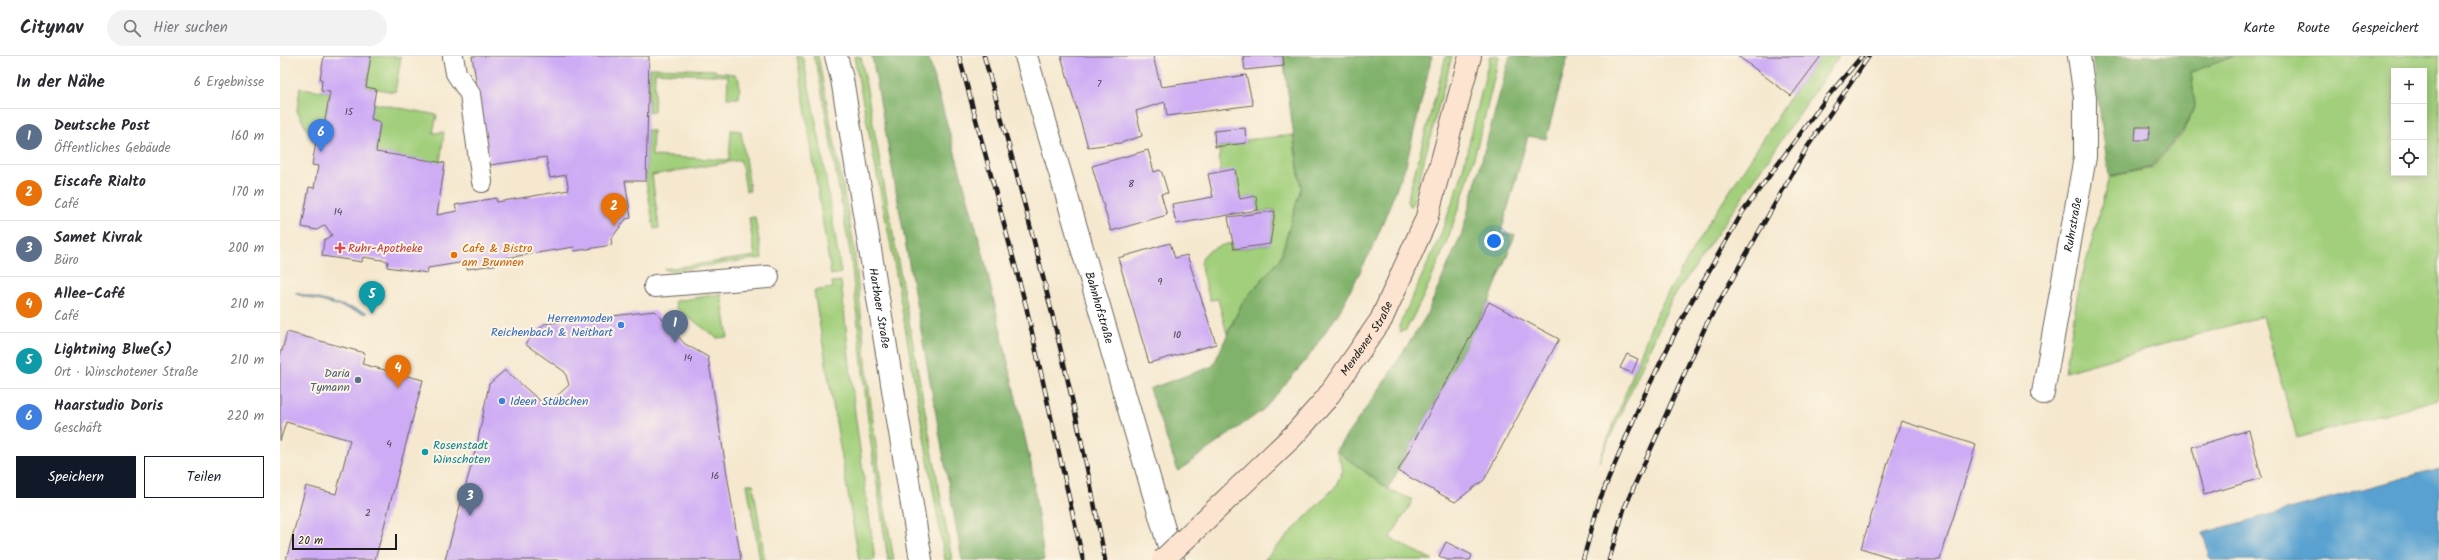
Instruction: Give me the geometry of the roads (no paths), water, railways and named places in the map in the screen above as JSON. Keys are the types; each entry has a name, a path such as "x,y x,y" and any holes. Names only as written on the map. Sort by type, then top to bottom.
{"main road":[{"name":"Mendener Straße","path":"1163,560 1292,436 1326,399 1381,320 1426,220 1470,56"}],"street":[{"name":"Harthaer Straße","path":"836,56 842,79 921,560"},
{"name":"Bahnhofstraße","path":"1026,56 1173,560"},
{"name":"Ruhrstraße","path":"2042,393 2085,157 2085,98 2079,56"},
{"path":"655,286 768,277"}],"lane":[{"path":"453,56 456,73 470,94 482,182"}],"water":[{"path":"296,294 367,312 367,314"},
{"path":"2439,468 2439,560 2211,560 2203,533"}],"railway":[{"path":"959,56 1026,306 1083,560"},
{"path":"984,56 1035,244 1050,306 1080,433 1105,560"},
{"path":"1583,560 1600,499 1642,400 1686,311 1742,213 1828,96 1862,56"},
{"path":"1609,560 1624,509 1706,325 1806,149 1869,56"}],"place":[{"name":"Haarstudio Doris","path":"321,152"},
{"name":"Eiscafe Rialto","path":"614,226"},
{"name":"Ruhr-Apotheke","path":"340,248"},
{"name":"Cafe & Bistro am Brunnen","path":"454,255"},
{"name":"Lightning Blue(s)","path":"372,314"},
{"name":"Herrenmoden Reichenbach & Neithart","path":"621,325"},
{"name":"Deutsche Post","path":"675,343"},
{"name":"Daria Tymann","path":"358,380"},
{"name":"Allee-Café","path":"398,388"},
{"name":"Ideen Stübchen","path":"502,401"},
{"name":"Rosenstadt Winschoten","path":"425,452"},
{"name":"Samet Kivrak","path":"470,516"}]}
